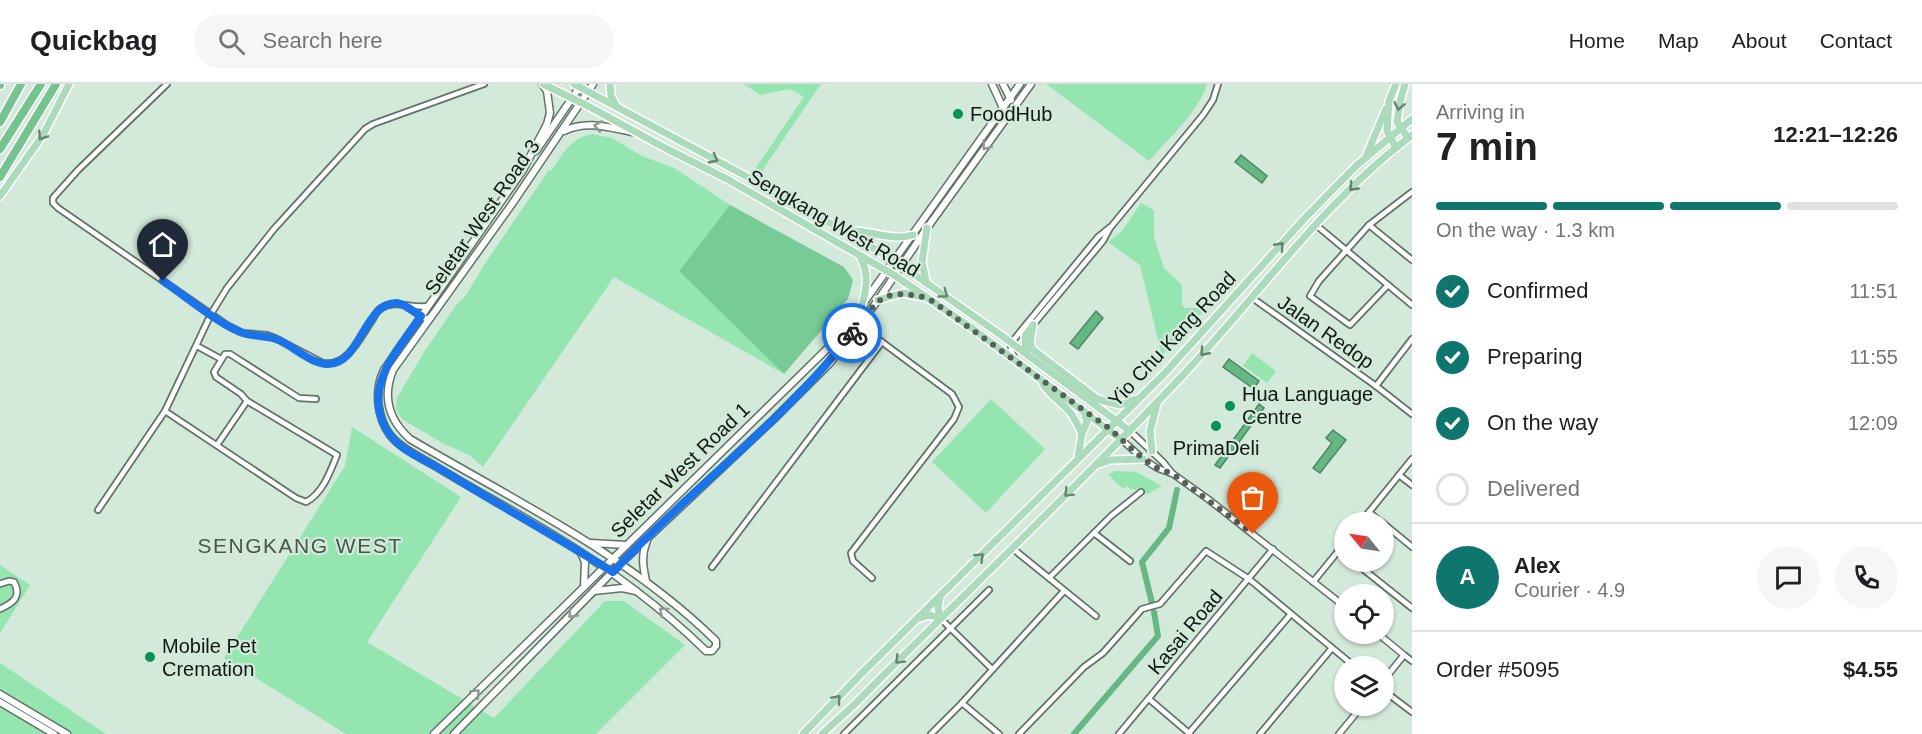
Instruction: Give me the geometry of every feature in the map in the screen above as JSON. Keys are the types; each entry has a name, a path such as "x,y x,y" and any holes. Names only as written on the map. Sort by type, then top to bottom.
{"highway":[{"path":"0,122 21,84"},
{"path":"0,148 41,84"},
{"path":"0,177 56,84"}],"main road":[{"path":"0,196 43,135 69,84"},
{"name":"Sengkang West Road","path":"543,84 727,179 894,275 1110,429 1122,440"},
{"name":"Seletar West Road 3","path":"524,170 547,124 550,113 547,91 543,84"},
{"name":"Seletar West Road 3","path":"578,85 572,99 524,170 382,374 379,405 386,429 396,442 613,572 660,608 706,651 711,651 716,646 716,641 690,615 646,581 587,543 410,439 393,420 387,397 388,382 393,370 435,314 593,84"},
{"path":"610,84 611,96 617,107"},
{"path":"992,84 1007,117"},
{"path":"1003,84 1015,105"},
{"path":"898,263 913,235 1002,106 1020,84"},
{"path":"898,263 927,228 1031,84"},
{"path":"1366,156 1396,84"},
{"path":"1406,84 1397,122 1410,137"},
{"name":"Sengkang West Road","path":"578,85 898,263 1026,353 1130,431"},
{"path":"1389,101 1387,131 1396,148"},
{"name":"Yio Chu Kang Road","path":"804,734 1118,421 1235,298 1305,218 1366,156 1412,119"},
{"path":"561,132 588,124 636,133"},
{"name":"Yio Chu Kang Road","path":"822,734 1122,440 1191,367 1284,258 1356,183 1410,137"},
{"path":"926,281 922,261 927,228"},
{"path":"843,231 854,229 901,239 913,235"},
{"path":"860,256 865,264 867,277 862,305"},
{"name":"Seletar West Road 1","path":"434,734 823,353 887,271 898,263"},
{"name":"Seletar West Road 1","path":"454,734 620,564 830,363 878,300 894,275 898,263"},
{"path":"878,300 903,293 928,298"},
{"path":"1033,325 1030,343 1032,348 1096,398"},
{"path":"1026,353 1025,336 1033,325"},
{"path":"1041,381 1047,391 1076,421 1082,433"},
{"path":"1081,396 1120,405 1141,397"},
{"path":"1152,451 1150,431 1157,402"},
{"path":"1078,459 1082,433 1087,422 1084,411"},
{"path":"1097,465 1111,460 1143,459"},
{"path":"646,581 643,551 648,538"},
{"path":"587,543 626,545"},
{"path":"581,552 585,562 584,587"},
{"path":"594,591 622,588 640,592"},
{"path":"918,618 930,615 940,618 938,607 940,596"},
{"path":"0,694 67,734"},
{"path":"0,702 54,734"}],"street":[{"path":"167,84 78,170 52,201 58,208 211,314 243,333 275,338 314,360 330,364 344,358 381,308 396,303 414,308 428,306"},
{"path":"99,510 165,411 198,346 211,314 227,288 249,258 365,129 373,124 484,84"},
{"path":"1033,325 1098,237 1110,228 1203,116 1213,100 1218,84"},
{"path":"1388,285 1350,325 1310,297 1319,281 1369,225 1412,192"},
{"path":"1317,225 1412,305"},
{"path":"1369,225 1412,260"},
{"name":"Jalan Redop","path":"1251,297 1412,414"},
{"path":"1019,364 1011,353 1011,343 1050,300"},
{"path":"405,306 426,319 435,314"},
{"path":"866,329 865,322 870,310"},
{"path":"859,325 952,394 959,407 954,419 851,553 853,561 872,578"},
{"path":"1376,386 1412,339"},
{"path":"712,567 882,342"},
{"path":"198,346 221,359"},
{"path":"165,411 302,502 306,502 315,496 338,455 247,401 214,375 221,359 225,354 230,354 300,398 316,399"},
{"path":"217,445 247,401"},
{"path":"1130,431 1173,474 1334,598"},
{"path":"1122,440 1143,459 1173,474"},
{"path":"1369,512 1412,459"},
{"path":"1399,475 1412,485"},
{"path":"1049,578 1126,502 1141,492"},
{"path":"1094,533 1130,561"},
{"path":"1394,533 1412,547"},
{"path":"1012,548 1096,616"},
{"name":"Kasai Road","path":"1119,734 1273,549"},
{"path":"1019,734 1084,668 1102,653 1142,609 1158,605 1206,551 1249,579 1342,656"},
{"path":"1313,582 1334,560"},
{"path":"1367,572 1412,608"},
{"path":"0,584 14,582 18,589 18,596 13,602 0,609"},
{"path":"844,734 989,590"},
{"path":"931,734 1064,591"},
{"path":"1149,699 1190,734 1292,614"},
{"path":"940,618 992,669"},
{"path":"1390,644 1412,661"},
{"path":"1260,734 1332,648"},
{"path":"1394,667 1404,655"},
{"path":"1394,698 1412,712"},
{"path":"962,703 999,734"},
{"path":"1339,734 1354,716"}],"shaded area":[{"path":"744,84 821,84 762,173 755,169 804,97 790,89 760,95"},
{"path":"1046,84 1207,84 1190,115 1149,161"},
{"path":"592,134 612,138 642,156 674,168 730,205 679,271 784,374 614,277 483,467 469,455 446,445 402,419 396,410 397,398 424,352 457,304 466,295 549,170 551,171 572,143"},
{"path":"1241,155 1267,176 1262,183 1235,162"},
{"path":"1141,203 1154,210 1154,237 1164,268 1182,285 1182,305 1185,308 1207,308 1162,356 1140,265 1108,242 1122,231"},
{"path":"730,205 844,267 853,280 848,299 784,374 679,271"},
{"path":"1096,311 1103,318 1078,349 1070,343"},
{"path":"1252,353 1276,371 1267,383 1243,366"},
{"path":"1229,359 1259,381 1254,389 1223,367"},
{"path":"991,399 1045,449 986,513 932,462"},
{"path":"1259,404 1264,408 1220,468 1215,465"},
{"path":"352,427 461,497 367,642 494,718 605,601 624,601 685,645 596,734 346,734 224,658 345,466"},
{"path":"1333,430 1346,440 1320,473 1313,468 1332,443 1326,438"},
{"path":"1116,471 1136,472 1162,486 1148,494 1140,488 1136,490 1127,486 1123,489 1108,474"},
{"path":"0,565 30,585 0,633"},
{"path":"0,663 106,734 0,734"}],"waterway":[{"path":"1152,603 1142,562 1169,528 1177,490"},
{"path":"1074,734 1158,636 1154,612"}],"way so far":[{"path":"852,333 878,300 903,293 928,298 1110,429 1143,459 1173,474 1253,534"}],"place":[{"name":"FoodHub","path":"958,114"},
{"name":"Hua Language Centre","path":"1230,406"},
{"name":"PrimaDeli","path":"1216,426"},
{"name":"Mobile Pet Cremation","path":"150,657"}],"district":[{"name":"SENGKANG WEST","path":"300,545"}],"route":[{"path":"163,281 226,325 243,333 275,338 314,360 330,364 344,358 351,351 381,308 399,303 421,316 382,374 378,400 386,429 401,446 613,572 830,363 852,333"}]}
